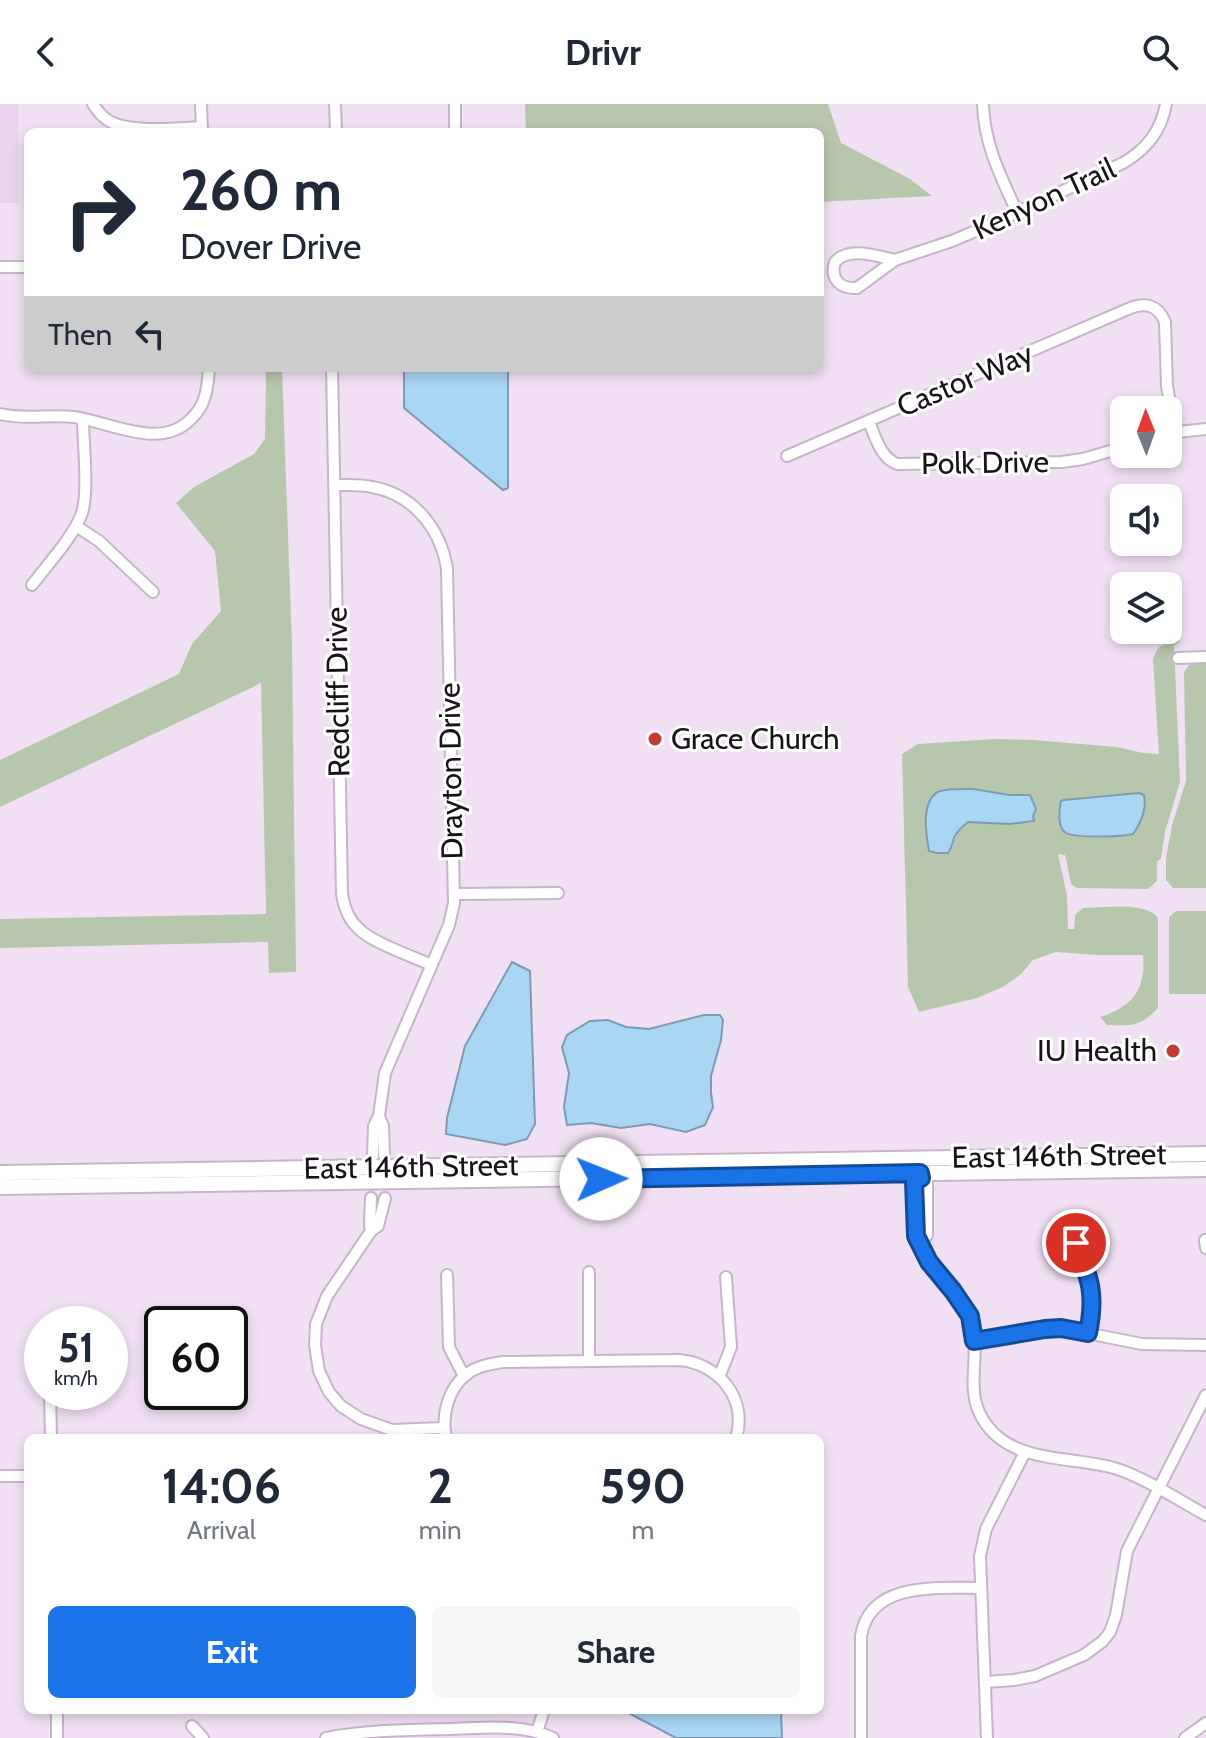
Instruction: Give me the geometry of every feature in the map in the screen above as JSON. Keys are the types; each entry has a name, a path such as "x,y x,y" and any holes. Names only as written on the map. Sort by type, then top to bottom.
{"main road":[{"name":"East 146th Street","path":"0,1187 920,1170 1206,1154"},
{"name":"East 146th Street","path":"0,1173 1206,1169"}],"street":[{"path":"201,104 202,128"},
{"path":"335,104 336,128"},
{"path":"455,104 455,128"},
{"path":"983,104 992,155 1017,212"},
{"name":"Kenyon Trail","path":"895,260 846,253 835,262 833,273 842,286 857,288 895,260 952,241 1135,156 1154,137 1166,104"},
{"path":"96,109 112,123 146,128"},
{"path":"0,267 24,267"},
{"name":"Castor Way","path":"787,456 1143,304 1157,309 1165,322 1168,396"},
{"path":"0,414 15,418 71,416 144,433 167,433 188,423 202,405 209,372"},
{"name":"Redcliff Drive","path":"332,372 344,902 350,919 365,934 431,965"},
{"path":"32,585 76,526 84,505 83,419"},
{"name":"Polk Drive","path":"869,422 883,453 897,464 1062,462 1110,451"},
{"path":"1182,431 1206,429"},
{"name":"Drayton Drive","path":"334,485 373,487 406,500 430,524 441,545 447,569 454,894 449,925 385,1073 379,1116 374,1126 378,1155"},
{"path":"76,526 99,541 153,592"},
{"path":"1178,658 1206,657"},
{"path":"454,894 558,893"},
{"path":"920,1170 927,1180 927,1235 921,1243 929,1262 970,1316 974,1341 975,1397 980,1415 992,1431 1025,1452 1115,1468 1206,1515"},
{"path":"371,1198 371,1231"},
{"path":"385,1198 378,1226 371,1231 327,1296 316,1324 319,1371 329,1392 341,1406 361,1419 392,1430 444,1433 449,1398 464,1376 482,1366 503,1362 688,1361 720,1375 733,1396 739,1420 737,1434"},
{"path":"1076,1243 1092,1288 1093,1304 1088,1333"},
{"path":"589,1272 589,1361"},
{"path":"447,1275 449,1347 464,1376"},
{"path":"720,1375 731,1347 726,1277"},
{"path":"974,1341 1061,1328 1142,1344 1206,1345"},
{"path":"985,1682 1035,1676 1084,1655 1110,1632 1127,1551 1206,1395"},
{"path":"50,1410 51,1434"},
{"path":"987,1738 980,1556 982,1539 1025,1452"},
{"path":"0,1476 24,1476"},
{"path":"861,1738 861,1636 874,1607 883,1600 911,1590 981,1588"},
{"path":"57,1714 57,1738"},
{"path":"537,1732 543,1714"},
{"path":"1185,1738 1206,1723"},
{"path":"192,1726 203,1738"},
{"path":"326,1738 505,1728 537,1732 553,1738"}],"shaded area":[{"path":"0,104 18,104 19,203 0,203"}],"green space":[{"path":"525,104 828,104 841,143 910,179 932,196 824,202 824,128 526,128"},
{"path":"266,372 282,372 292,645 296,972 269,973 268,942 0,948 0,919 266,914 261,683 0,807 0,760 179,674 192,644 221,611 215,551 176,503 194,487 254,454 265,439"},
{"path":"1177,644 1174,646 1180,782 1165,832 1161,858 1157,862 1157,881 1148,889 1077,888 1071,884 1065,855 1058,854 1067,895 1068,929 1074,929 1075,915 1083,908 1134,907 1158,918 1158,1008 1135,1024 1107,1025 1100,1017 1121,1008 1135,995 1142,978 1143,955 1056,952 1033,960 1003,987 977,998 919,1012 908,987 902,754 918,744 994,739 1117,747 1159,754 1153,660 1160,647","holes":["959,789 1030,795 1036,809 1031,823 968,822 958,832 953,846 937,853 929,851 927,808","1139,793 1062,829 1059,809 1062,801"]},
{"path":"1190,664 1206,664 1206,888 1173,888 1166,880 1166,858 1172,825 1186,781 1184,672"},
{"path":"1176,911 1206,911 1206,994 1169,994 1169,917"}],"water":[{"path":"404,372 508,372 508,488 503,490 404,408"},
{"path":"973,789 1030,795 1036,809 1034,821 1009,824 968,822 956,834 948,853 929,851 926,818 929,801 940,791"},
{"path":"1144,795 1144,811 1133,834 1079,836 1066,833 1061,827 1061,801"},
{"path":"512,962 530,971 535,1124 527,1139 505,1145 446,1134 465,1046"},
{"path":"704,1015 720,1015 723,1020 711,1076 713,1107 705,1125 686,1132 650,1124 621,1128 591,1123 567,1125 564,1107 569,1073 562,1047 567,1035 590,1021 608,1020 626,1027 649,1029"},
{"path":"631,1714 781,1714 782,1738 676,1738"}],"place":[{"name":"Grace Church","path":"655,739"},
{"name":"IU Health","path":"1173,1051"}],"route":[{"path":"601,1179 920,1173 921,1178 914,1181 916,1236 929,1262 970,1316 974,1341 1045,1329 1061,1328 1088,1333 1093,1304 1092,1288 1076,1243"}]}
